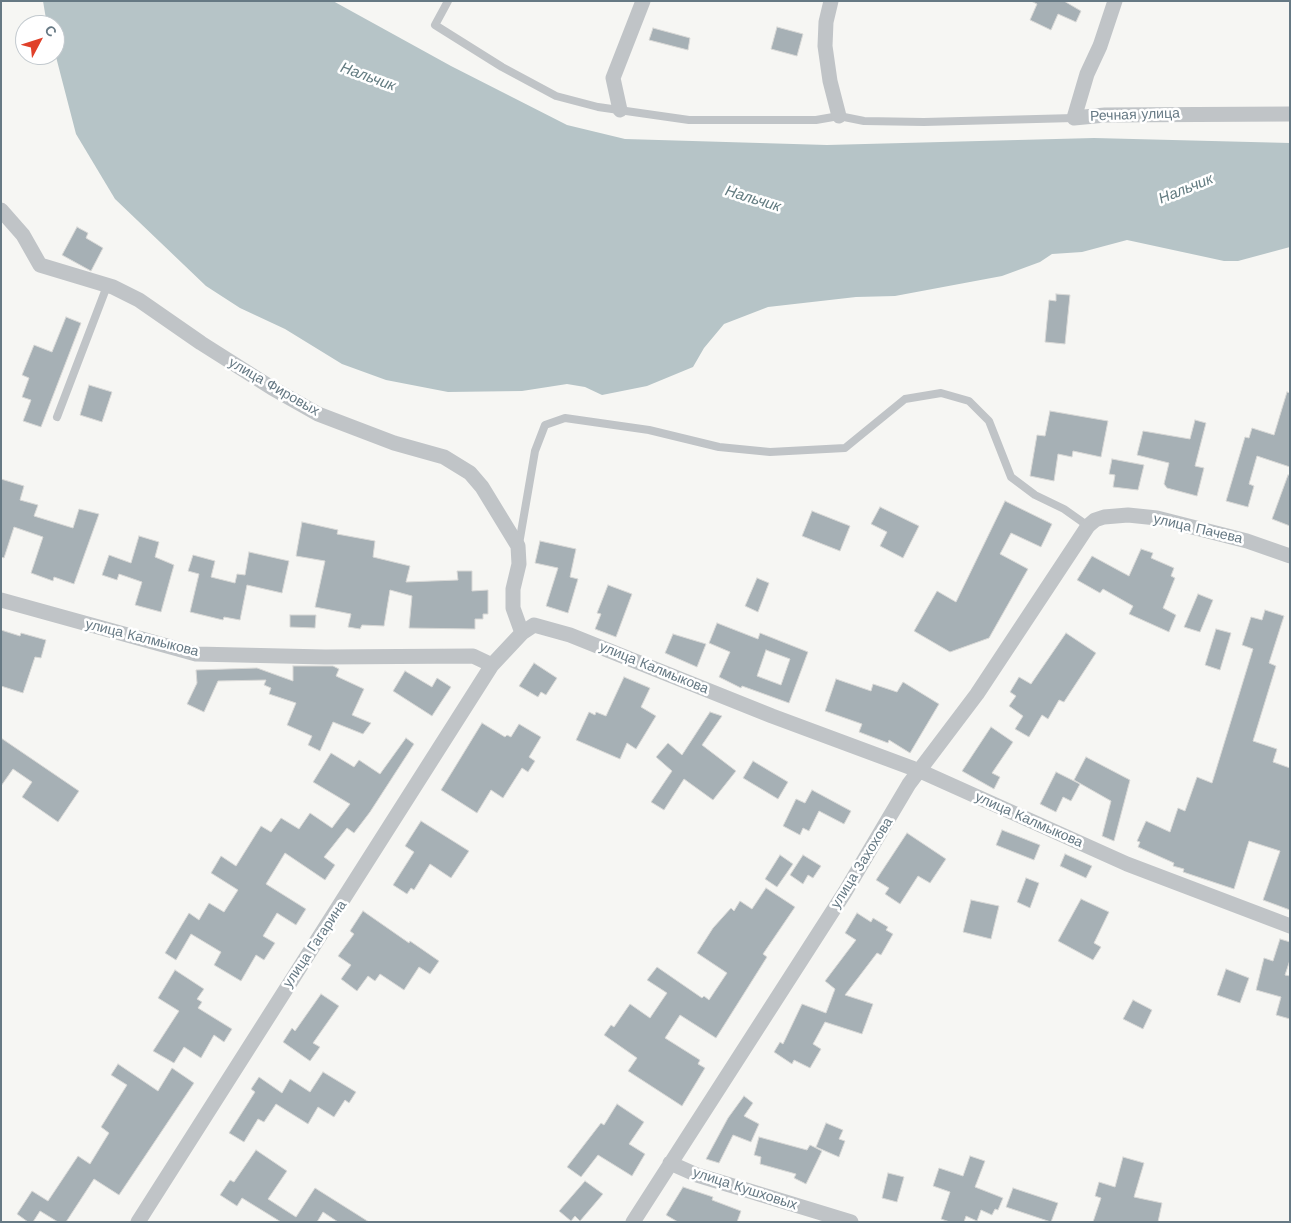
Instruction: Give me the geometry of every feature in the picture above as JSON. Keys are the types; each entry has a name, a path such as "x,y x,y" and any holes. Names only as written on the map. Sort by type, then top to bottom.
{"street":[{"path":"620,110 613,78 643,1"},
{"path":"831,1 826,22 825,46 830,81 839,116"},
{"name":"Речная улица","path":"1115,1 1100,46 1087,74 1074,118 1105,115 1290,114"},
{"name":"улица Фировых","path":"1,210 23,235 40,265 106,286 139,300 201,343 296,403 318,414 394,443 444,457 470,473 482,487 518,546"},
{"name":"улица Пачева","path":"1104,517 1128,515 1157,518 1247,541 1290,556"},
{"name":"улица Захохова","path":"633,1222 920,772 977,694 1088,526 1095,520 1104,517"},
{"path":"492,665 522,633 513,608 513,589 520,564 518,546"},
{"name":"улица Калмыкова","path":"1,600 196,654 324,657 473,656 492,665"},
{"name":"улица Калмыкова","path":"522,633 534,625 561,632 920,772 1127,864 1290,926"},
{"name":"улица Гагарина","path":"138,1222 492,665"},
{"name":"улица Кушховых","path":"670,1162 697,1175 851,1222"}],"lane":[{"path":"448,1 435,25 502,68 556,96 598,107 689,120 808,120 839,116 864,121 924,122 1074,118"},
{"path":"57,418 106,286"},
{"path":"518,546 535,451 545,425 565,418 649,430 719,448 770,452 845,448 905,399 940,393 969,401 989,421 1011,476 1035,495 1064,510 1088,526"}],"water":[{"name":"Нальчик","path":"43,1 333,1 451,66 567,125 625,139 827,145 1094,138 1290,143 1290,247 1238,261 1224,261 1127,240 1082,252 1052,254 1040,262 1002,276 895,296 856,297 768,307 724,324 704,348 693,367 647,386 602,395 585,387 567,384 522,391 448,392 386,380 342,364 285,329 240,308 206,286 115,199 76,134 58,65 65,65 65,15 45,15"}],"building":[{"path":"1031,1 1064,1 1081,11 1076,22 1058,14 1051,30 1030,20 1037,4"},
{"path":"777,27 803,34 797,56 771,49"},
{"path":"653,28 690,38 688,50 649,40"},
{"path":"77,227 88,233 86,238 103,248 91,271 62,255"},
{"path":"1056,294 1070,295 1065,344 1045,342 1049,300 1056,301"},
{"path":"66,317 81,323 41,427 23,421 31,400 22,397 29,378 22,375 34,345 52,352"},
{"path":"89,385 112,392 102,422 80,415"},
{"path":"1287,392 1290,393 1290,467 1257,456 1249,484 1254,486 1248,507 1226,501 1245,437 1249,438 1252,428 1274,435"},
{"path":"1050,411 1108,421 1101,457 1073,451 1072,457 1058,454 1054,481 1030,476 1037,435 1045,436"},
{"path":"1195,420 1206,423 1195,466 1204,468 1197,496 1167,488 1164,484 1169,463 1137,455 1143,431 1190,439"},
{"path":"1112,459 1144,465 1138,490 1113,487 1115,475 1109,474"},
{"path":"1288,475 1290,475 1290,526 1272,519"},
{"path":"1,479 24,486 20,500 38,505 34,516 73,528 79,509 99,514 74,584 54,577 53,581 31,573 43,537 14,527 4,558 1,557"},
{"path":"1005,501 1052,524 1041,547 1011,533 1000,554 1028,569 989,638 950,652 914,631 937,591 956,602"},
{"path":"880,507 919,526 903,558 880,546 887,532 871,524"},
{"path":"812,511 850,526 840,551 802,536"},
{"path":"302,522 338,530 337,534 375,541 373,557 410,566 406,582 458,580 457,571 472,571 472,591 488,590 488,614 483,614 483,619 475,619 475,629 409,628 412,596 390,590 384,626 362,625 360,629 348,627 351,614 315,607 325,561 296,556"},
{"path":"139,536 159,542 155,557 174,565 161,612 135,605 142,582 119,574 117,580 102,575 109,555 131,563"},
{"path":"540,541 576,549 570,577 578,579 568,613 546,606 558,568 535,563"},
{"path":"1141,549 1153,553 1151,558 1174,568 1171,576 1175,578 1163,608 1176,615 1169,632 1129,614 1133,606 1103,589 1100,593 1077,580 1092,556 1129,576"},
{"path":"249,552 289,561 282,593 247,585 240,620 224,617 223,620 190,612 199,574 188,571 193,555 215,561 211,577 235,583 237,574 245,575"},
{"path":"757,578 769,583 758,612 745,606"},
{"path":"608,585 632,594 616,637 595,629 601,614 597,613"},
{"path":"1198,594 1213,600 1200,632 1184,627"},
{"path":"1265,610 1284,616 1269,663 1276,666 1253,741 1277,749 1273,762 1290,768 1290,910 1263,900 1280,851 1249,841 1234,889 1183,872 1184,869 1173,866 1174,863 1138,847 1140,842 1137,841 1146,821 1170,832 1178,808 1185,811 1197,777 1212,783 1253,649 1242,645 1251,617 1262,620"},
{"path":"290,615 316,615 315,628 290,627"},
{"path":"717,623 758,639 760,633 808,652 789,703 742,686 741,688 719,677 730,652 709,643","holes":["766,650 790,659 781,685 757,676"]},
{"path":"1216,629 1231,633 1220,670 1205,665"},
{"path":"1,630 20,636 21,633 46,640 41,658 35,657 23,693 1,686"},
{"path":"1066,633 1096,653 1064,702 1059,700 1048,719 1042,715 1029,737 1015,729 1023,716 1009,706 1016,696 1010,692 1019,677 1031,684"},
{"path":"673,634 706,644 697,667 665,653"},
{"path":"534,663 557,678 546,695 541,692 538,697 519,686"},
{"path":"293,666 333,666 339,669 336,676 364,689 352,715 371,723 363,734 333,722 320,751 308,745 312,736 287,725 296,703 269,694 271,688 264,685 266,680 218,681 204,712 187,704 197,683 196,670 257,668 293,681"},
{"path":"405,671 432,687 437,678 451,687 432,716 393,691"},
{"path":"624,677 650,688 641,707 656,716 636,749 627,743 620,759 576,740 589,712 595,715 596,712 606,716"},
{"path":"836,679 871,691 873,684 897,692 903,682 939,704 910,753 889,740 888,743 859,732 862,724 825,711"},
{"path":"710,712 722,716 702,745 736,771 713,800 684,779 664,810 651,802 672,771 656,757 668,743 682,755"},
{"path":"482,723 505,737 507,735 511,737 519,724 541,737 529,757 535,761 528,772 522,768 503,798 491,790 477,813 441,790"},
{"path":"991,727 1013,742 992,773 1000,777 994,789 962,771"},
{"path":"1,738 79,791 58,822 22,797 32,782 13,769 1,786"},
{"path":"406,738 414,744 370,812 354,833 347,828 324,857 335,865 325,880 285,853 266,884 306,909 296,925 277,913 263,936 275,943 264,960 256,955 241,981 214,965 221,952 191,934 176,960 165,953 189,913 199,920 209,903 224,912 238,890 211,873 221,856 236,866 261,826 271,832 281,818 299,829 310,813 332,828 350,804 313,782 331,753 354,767 359,760 380,774"},
{"path":"1086,757 1130,780 1114,841 1102,836 1111,801 1074,780"},
{"path":"753,761 788,782 778,799 743,778"},
{"path":"1056,772 1080,784 1071,801 1063,797 1056,812 1040,804"},
{"path":"812,790 851,811 844,824 819,811 809,831 803,828 800,835 783,826 796,799 805,803"},
{"path":"421,821 469,851 451,878 430,864 414,890 411,888 407,894 393,885 414,852 405,846"},
{"path":"1002,830 1040,845 1034,860 996,845"},
{"path":"907,833 946,859 930,883 918,876 900,904 885,894 889,888 876,880"},
{"path":"1065,854 1092,866 1086,878 1060,866"},
{"path":"780,855 793,864 777,887 765,879"},
{"path":"803,855 821,866 813,878 808,875 803,884 790,875"},
{"path":"1026,878 1039,883 1030,908 1017,902"},
{"path":"766,888 795,907 763,954 767,957 716,1038 680,1015 665,1038 700,1060 698,1064 705,1068 682,1106 628,1071 637,1058 604,1035 611,1025 614,1027 630,1004 650,1018 667,993 647,980 657,967 702,998 704,996 709,1000 727,973 697,953 713,928 731,908 734,911 740,901 752,909"},
{"path":"1081,899 1109,912 1094,943 1101,947 1093,960 1058,941"},
{"path":"971,900 999,906 991,939 963,932"},
{"path":"363,911 439,961 430,974 419,967 404,990 380,974 375,981 368,976 357,991 341,979 351,965 338,956 354,934 350,931"},
{"path":"857,913 871,922 873,918 888,927 886,930 893,934 881,955 877,953 845,995 873,1004 862,1034 825,1022 813,1044 821,1049 810,1068 794,1060 792,1064 774,1052 780,1042 783,1044 802,1004 826,1013 835,989 825,981 856,940 845,933"},
{"path":"1280,939 1290,942 1290,960 1285,975 1290,976 1290,1019 1276,1015 1281,997 1256,990 1264,958 1273,961"},
{"path":"1226,969 1249,978 1240,1003 1217,995"},
{"path":"175,970 204,989 197,999 202,1002 198,1008 232,1029 224,1042 214,1035 201,1058 184,1047 174,1063 153,1051 179,1011 158,998"},
{"path":"321,994 339,1006 313,1043 320,1047 310,1061 283,1042 292,1028 295,1031"},
{"path":"1133,1000 1152,1010 1143,1029 1123,1019"},
{"path":"118,1064 158,1091 172,1068 194,1083 119,1195 94,1179 66,1222 58,1222 40,1211 33,1222 28,1222 17,1214 32,1191 48,1201 78,1156 90,1164 109,1133 101,1127 127,1085 111,1075"},
{"path":"323,1072 356,1092 349,1103 345,1100 334,1117 318,1107 308,1124 276,1104 264,1122 258,1119 244,1142 229,1133 255,1092 251,1089 259,1077 282,1093 290,1079 310,1092"},
{"path":"744,1096 753,1103 744,1116 759,1124 751,1142 733,1135 719,1163 706,1159 728,1118"},
{"path":"617,1104 644,1122 629,1144 645,1154 632,1176 598,1155 581,1177 567,1167 601,1123 604,1125"},
{"path":"826,1123 843,1130 839,1139 845,1141 839,1157 816,1147"},
{"path":"759,1137 807,1150 810,1145 822,1151 806,1184 794,1178 796,1174 760,1164 761,1157 754,1155"},
{"path":"256,1150 287,1171 268,1199 296,1217 315,1188 369,1222 338,1222 323,1212 317,1222 281,1222 242,1198 237,1206 220,1195 230,1180 234,1182"},
{"path":"970,1156 985,1161 975,1187 1003,1198 998,1210 995,1209 992,1215 981,1210 977,1221 966,1216 964,1222 950,1222 941,1219 950,1192 933,1186 939,1168 963,1176"},
{"path":"1123,1157 1144,1163 1134,1197 1162,1203 1158,1222 1093,1222 1101,1198 1095,1196 1099,1182 1115,1187"},
{"path":"888,1173 904,1177 897,1202 882,1198"},
{"path":"585,1181 603,1194 580,1221 575,1216 571,1221 559,1211"},
{"path":"683,1187 713,1197 712,1200 741,1211 737,1222 678,1222 666,1215"},
{"path":"1013,1188 1058,1203 1051,1222 1006,1207"}]}
